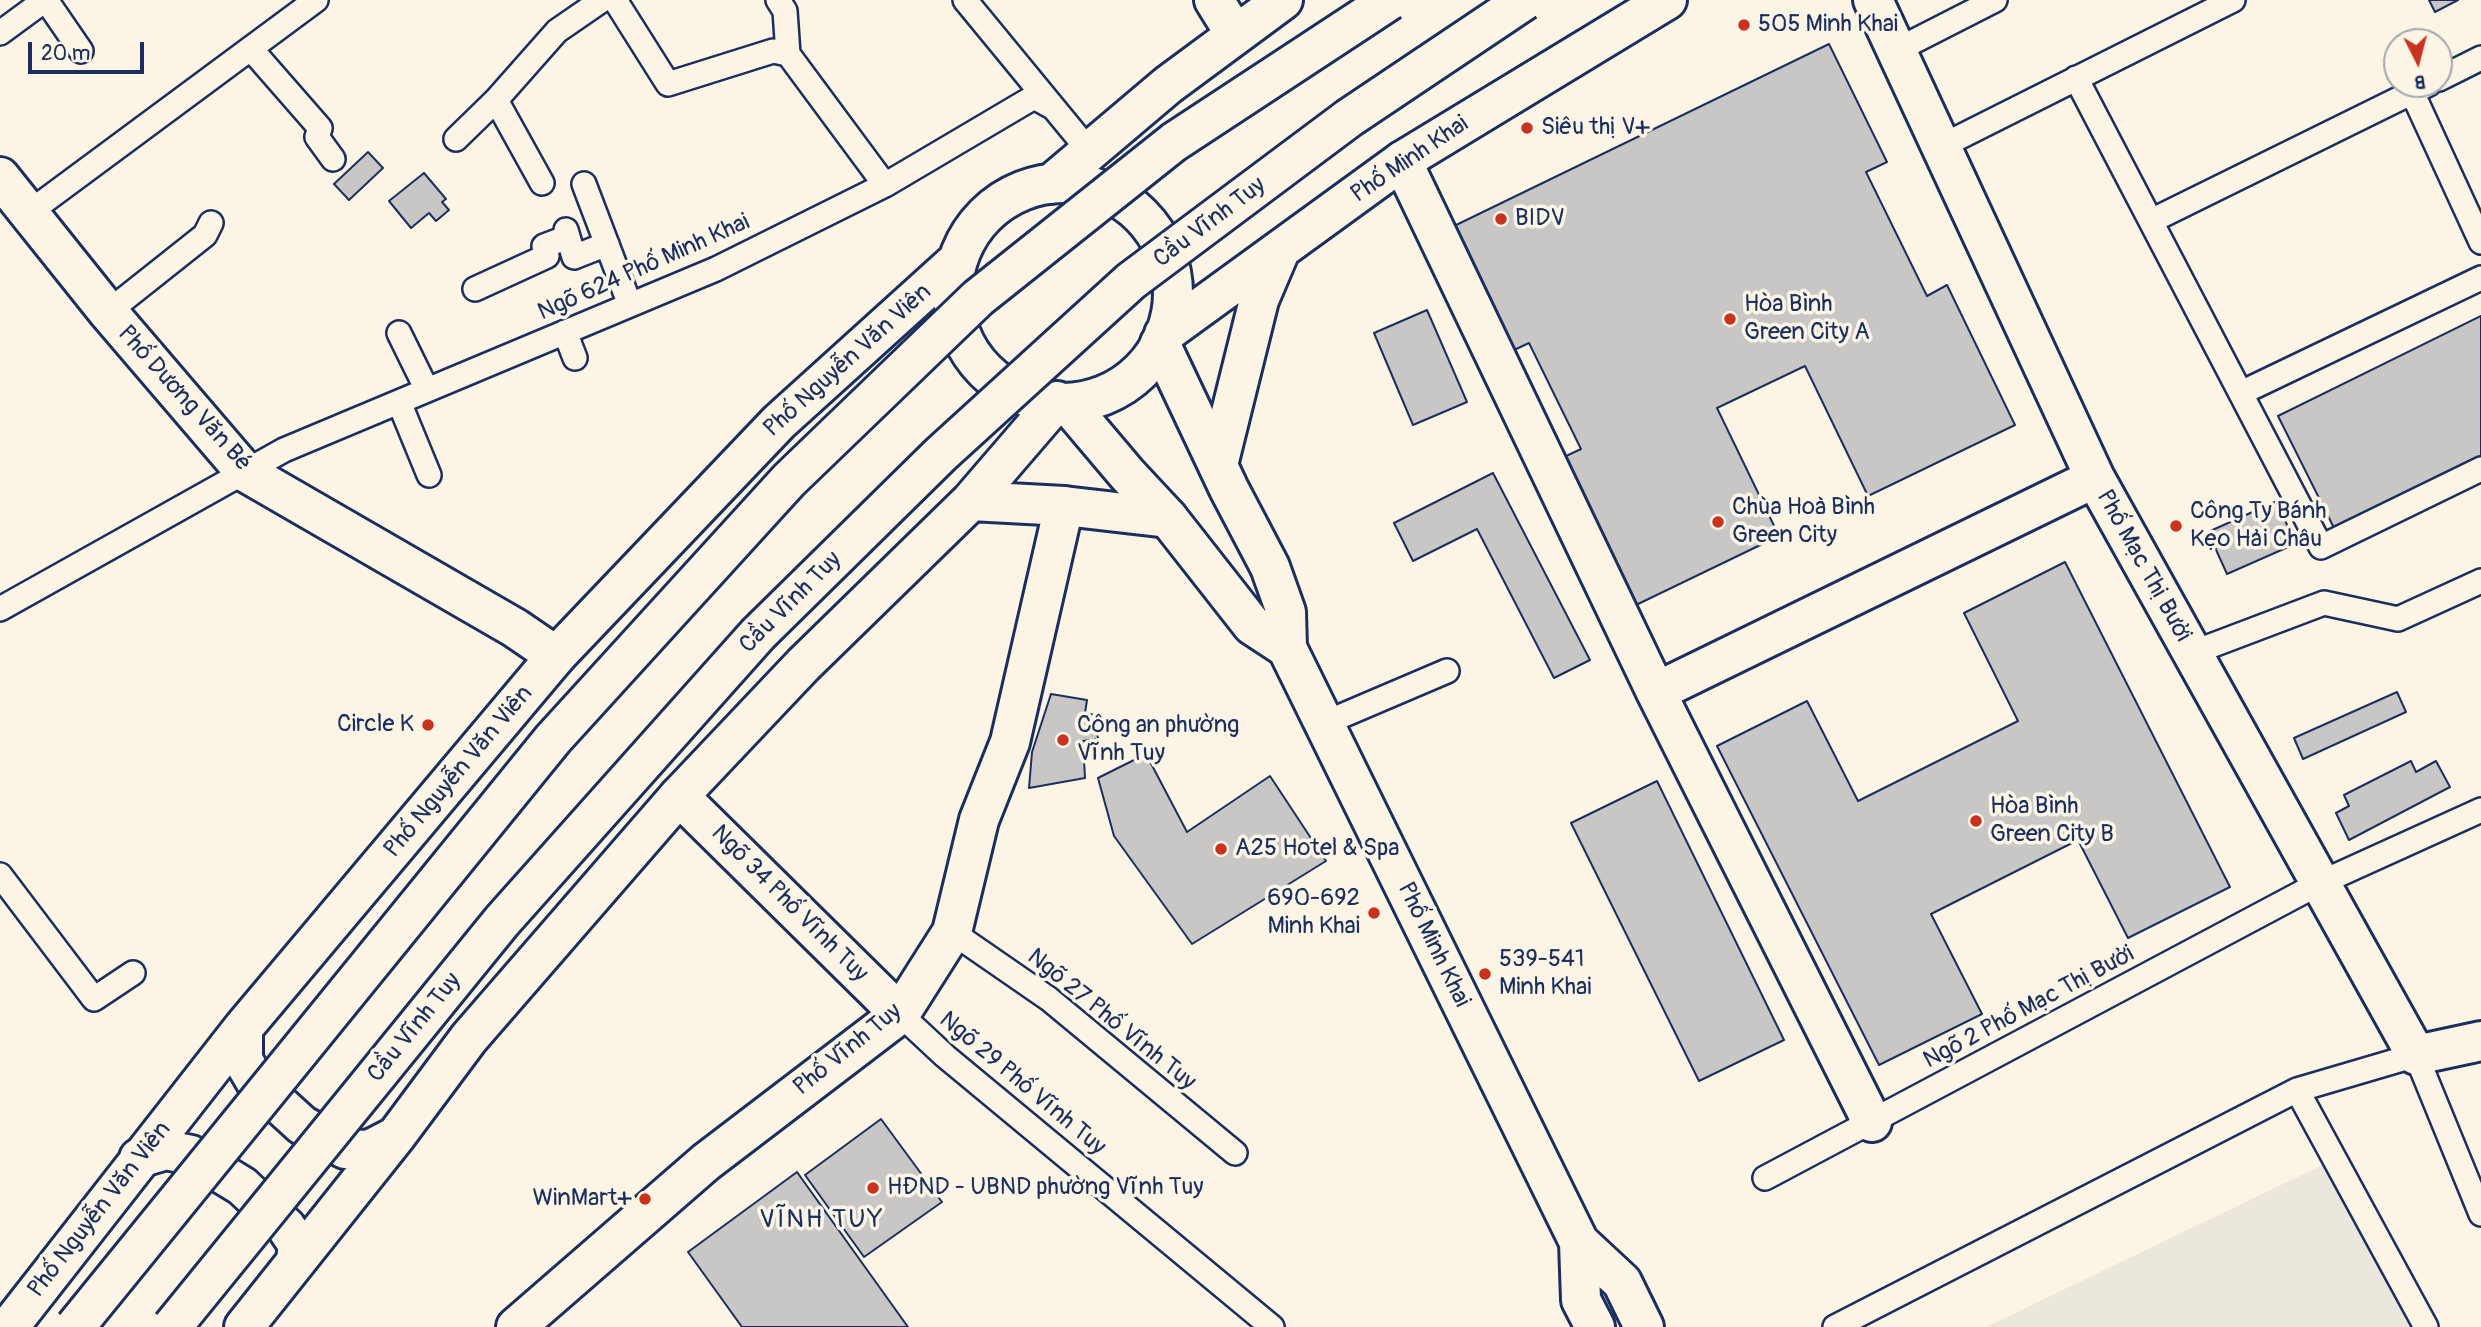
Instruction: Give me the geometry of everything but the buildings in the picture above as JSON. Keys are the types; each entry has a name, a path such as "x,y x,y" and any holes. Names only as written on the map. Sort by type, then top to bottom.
{"main road":[{"path":"1214,0 1235,34"},
{"path":"1051,184 1235,34 1283,0"},
{"path":"75,1327 553,739 789,481 978,298 1174,142 1390,0"},
{"name":"Cầu Vĩnh Tuy","path":"172,1327 502,921 758,634 941,454 1131,281 1349,118 1525,0"},
{"name":"Phố Minh Khai","path":"1644,1327 1622,1282 1579,1242 1287,648 1286,612 1270,567 1218,465 1162,339 1402,161 1667,0"},
{"name":"Phố Mạc Thị Bưởi","path":"1873,0 2095,478 2318,884 2416,1055"},
{"path":"1402,161 1656,692 1872,1122"},
{"name":"Phố Dương Văn Bé","path":"0,177 108,312 245,472 515,628 556,656"},
{"path":"1051,184 1086,186 1119,198 1146,220 1165,250 1173,283 1170,318 1162,339 1135,377 1104,395 1062,402 1030,398 997,381 970,353 955,328 951,306 957,261 964,244 986,214 1017,193 1051,184"},
{"path":"1218,465 1259,300 1279,253"},
{"name":"Phố Nguyễn Văn Viên","path":"9,1327 243,1028 556,656 779,422 957,261"},
{"path":"244,1327 396,1136 469,1038 679,796 813,655 971,501 1062,402"},
{"name":"Phố Minh Khai","path":"1062,402 1168,517 1252,625 1287,648"},
{"path":"1656,692 2095,478"},
{"path":"971,501 1065,506 1168,517"},
{"name":"Phố Vĩnh Tuy","path":"516,1327 706,1162 900,1014 952,932 979,820 1010,742 1065,506"},
{"name":"Ngõ 34 Phố Vĩnh Tuy","path":"679,796 900,1014"},
{"path":"243,1028 243,1060 257,1084 302,1125 345,1149 369,1150 396,1136"},
{"path":"2416,1055 2481,1041"},
{"path":"139,1158 166,1150 191,1155 242,1186 286,1227 298,1245 296,1259"},
{"name":"Phố Minh Khai","path":"1579,1242 1581,1300 1595,1327"}],"lane":[{"path":"0,33 46,0 81,51"},
{"path":"27,214 316,0"},
{"path":"456,139 496,100 556,31 603,0"},
{"path":"615,0 668,84 773,51 788,54"},
{"path":"778,0 785,10 788,54 885,185"},
{"path":"965,0 1090,152"},
{"path":"1895,51 1995,0"},
{"path":"1940,147 2233,0"},
{"path":"251,49 320,128 317,137 332,159"},
{"path":"2453,72 2481,58"},
{"path":"2076,78 2321,547 2481,469"},
{"name":"Ngõ 624 Phố Minh Khai","path":"0,609 284,450 716,269 885,185 1034,97 1052,107"},
{"path":"2151,222 2400,98"},
{"path":"2424,98 2481,242"},
{"path":"496,100 542,183"},
{"path":"584,184 630,304"},
{"path":"108,312 205,235 211,223"},
{"path":"475,289 547,256 544,246 567,234 574,257 607,244"},
{"path":"2241,393 2481,278"},
{"path":"565,332 575,358"},
{"path":"399,333 426,390"},
{"path":"399,402 429,475"},
{"path":"2192,653 2324,603 2398,619 2481,581"},
{"path":"1325,723 1447,671"},
{"name":"Ngõ 2 Phố Mạc Thị Bưởi","path":"1765,1178 2318,884 2481,810"},
{"path":"0,875 94,999 132,973"},
{"name":"Ngõ 27 Phố Vĩnh Tuy","path":"952,932 1049,999 1235,1153"},
{"name":"Ngõ 29 Phố Vĩnh Tuy","path":"900,1014 945,1056 1272,1327"},
{"path":"1835,1327 2297,1090 2416,1055 2481,1214"},
{"path":"2297,1090 2426,1327"}],"shaded area":[{"path":"2339,1157 2421,1327 1986,1327"}],"place":[{"name":"505 Minh Khai","path":"1744,25"},
{"name":"Siêu thị V+","path":"1527,128"},
{"name":"BIDV","path":"1501,219"},
{"name":"Hòa Bình Green City A","path":"1730,319"},
{"name":"Chùa Hoà Bình Green City","path":"1718,522"},
{"name":"Công Ty Bánh Kẹo Hải Châu","path":"2176,526"},
{"name":"Circle K","path":"428,725"},
{"name":"Công an phường Vĩnh Tuy","path":"1063,740"},
{"name":"Hòa Bình Green City B","path":"1976,821"},
{"name":"A25 Hotel & Spa","path":"1221,849"},
{"name":"690-692 Minh Khai","path":"1374,913"},
{"name":"539-541 Minh Khai","path":"1485,974"},
{"name":"HĐND - UBND phường Vĩnh Tuy","path":"873,1188"},
{"name":"WinMart+","path":"645,1199"}],"district":[{"name":"VĨNH TUY","path":"822,1220"}]}
